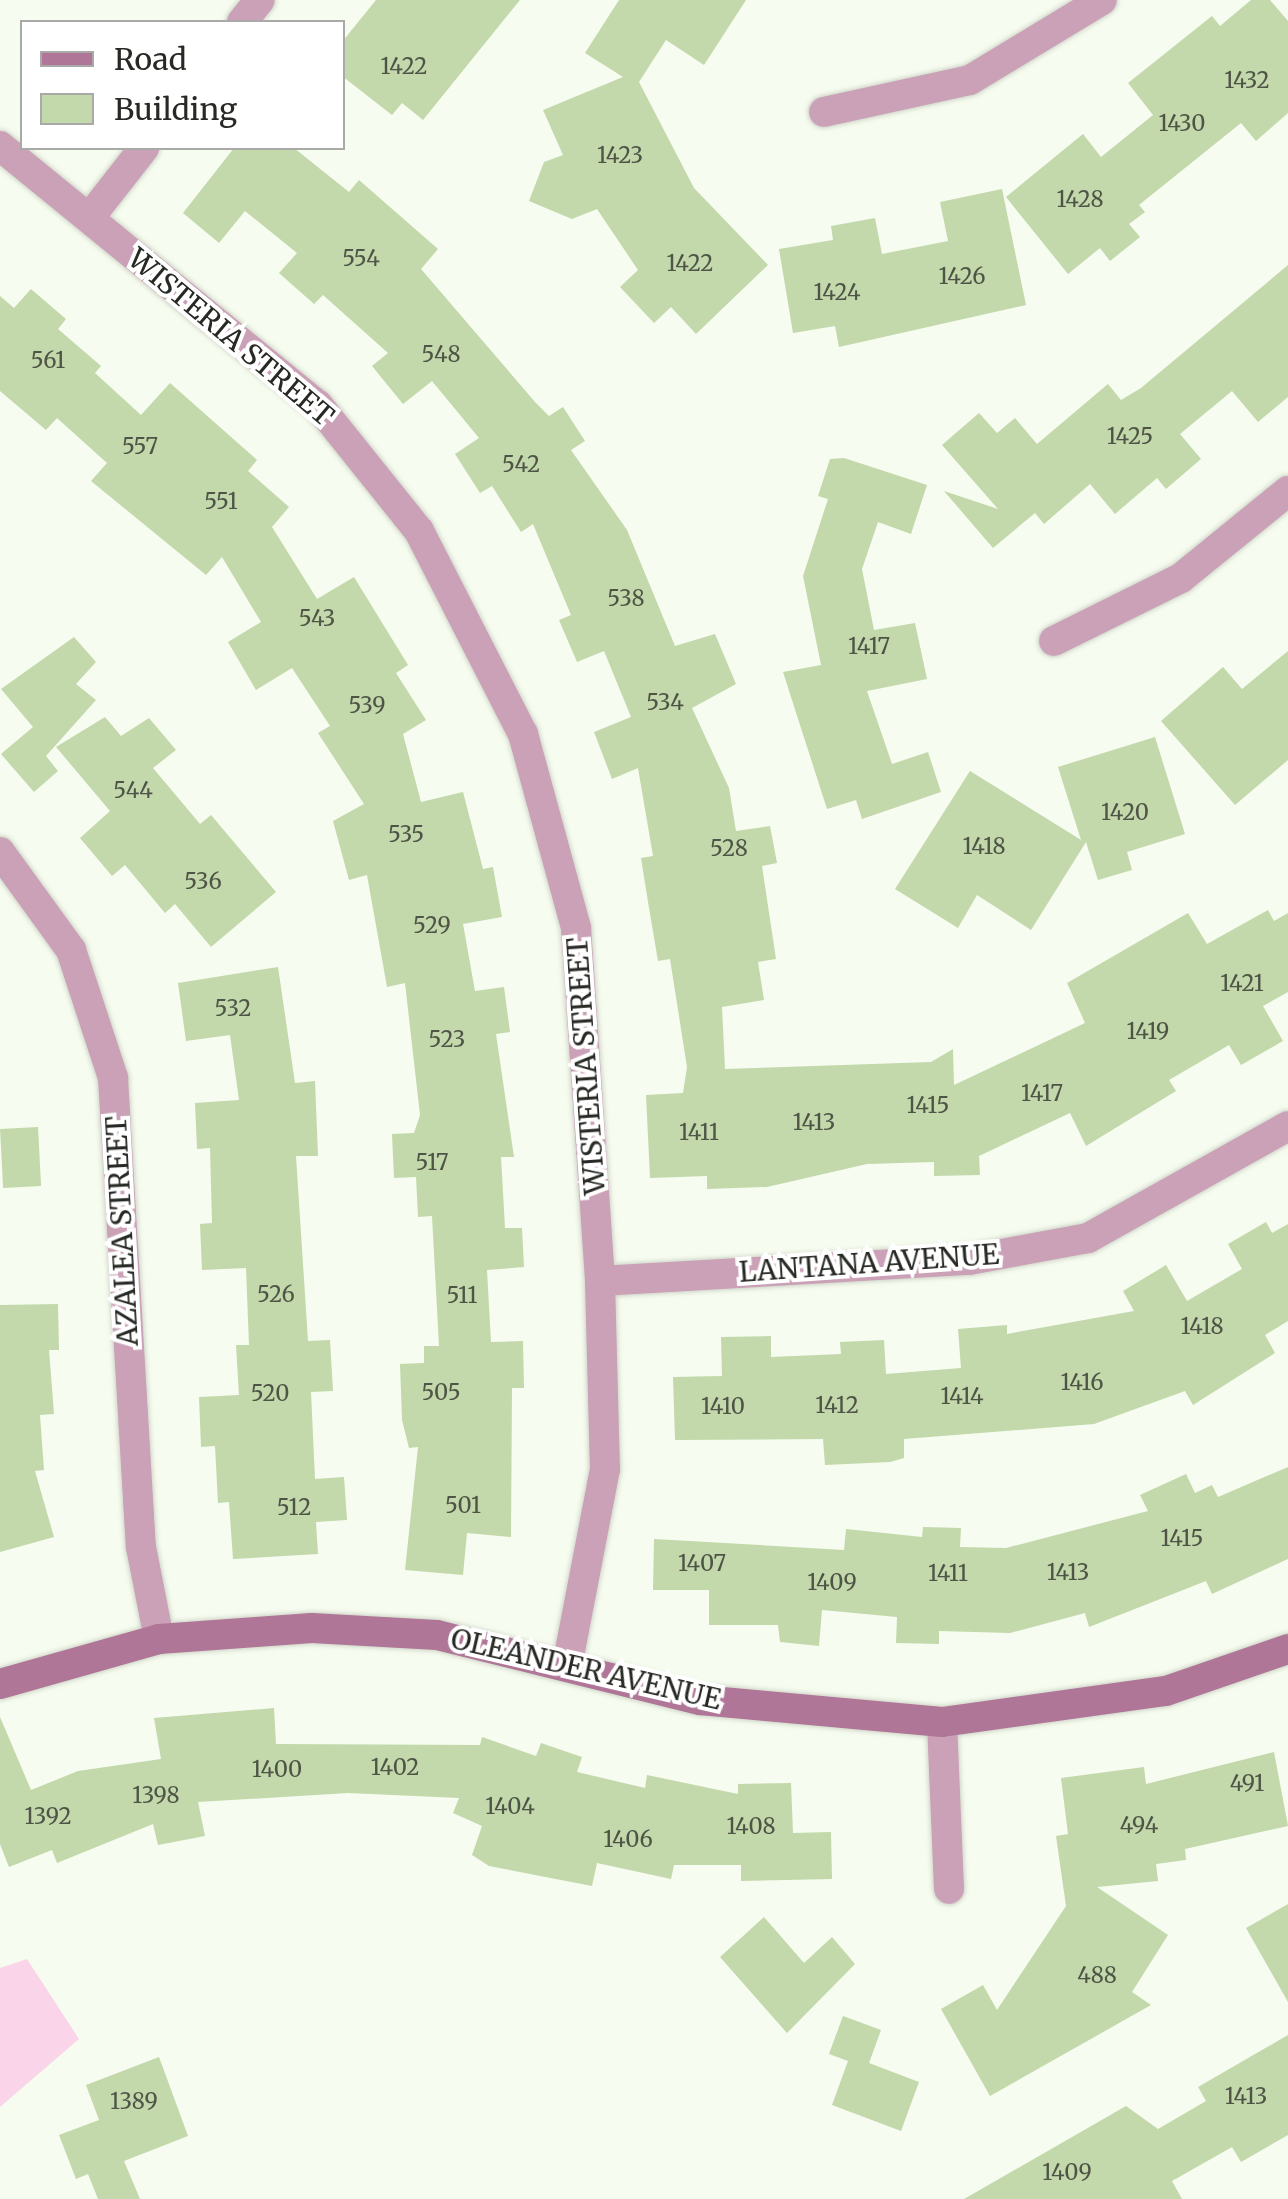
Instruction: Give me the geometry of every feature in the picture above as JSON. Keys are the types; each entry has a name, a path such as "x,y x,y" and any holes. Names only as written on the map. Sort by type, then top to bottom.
{"street":[{"path":"244,20 260,0"},
{"path":"824,112 970,80 1102,0"},
{"name":"WISTERIA STREET","path":"0,146 318,405 418,531 497,672 545,797 576,928 600,1281 605,1470 568,1662"},
{"path":"90,217 142,150"},
{"path":"1054,640 1181,578 1288,491"},
{"name":"AZALEA STREET","path":"0,852 71,950 113,1078 140,1547 159,1639"},
{"name":"LANTANA AVENUE","path":"600,1281 969,1260 1088,1238 1288,1126"},
{"name":"OLEANDER AVENUE","path":"0,1684 159,1639 312,1628 419,1634 568,1662 700,1700 942,1722 1166,1692 1288,1649"},
{"path":"942,1722 948,1889"}],"shaded area":[{"path":"27,1959 79,2039 0,2107 0,1968"}],"building":[{"path":"376,0 520,0 423,120 402,103 392,115 345,78 345,38"},
{"path":"619,0 746,0 704,65 666,40 639,82 694,188 768,265 696,334 671,307 654,323 620,287 638,270 597,209 572,219 529,201 544,162 563,155 543,110 623,77 585,53"},
{"path":"1251,0 1270,0 1288,21 1288,113 1256,141 1241,123 1139,205 1145,212 1129,224 1140,237 1110,261 1100,248 1068,274 1006,197 1083,134 1101,157 1153,115 1128,83 1212,16 1220,26"},
{"path":"232,150 296,150 349,192 359,180 438,249 421,269 535,402 549,416 563,407 585,441 571,450 627,530 675,646 715,634 736,684 692,708 729,788 736,831 770,826 777,863 762,866 776,959 758,962 764,1000 722,1007 725,1069 931,1062 953,1049 954,1085 1085,1023 1067,983 1188,913 1207,944 1268,910 1274,921 1288,913 1288,992 1263,1006 1283,1041 1241,1065 1229,1045 1169,1080 1176,1091 1086,1146 1070,1113 979,1156 980,1175 934,1176 934,1162 867,1164 767,1187 707,1189 707,1176 650,1178 646,1095 683,1093 687,1067 670,959 658,961 648,902 641,858 653,856 638,768 612,779 594,732 631,717 604,651 577,662 559,620 571,615 533,524 521,532 492,486 480,493 455,454 479,438 432,381 403,404 372,366 388,353 323,295 314,304 279,273 297,253 245,211 219,243 183,213"},
{"path":"1002,189 1026,305 839,347 835,326 793,333 779,249 833,240 831,226 875,218 882,254 948,241 940,202"},
{"path":"1288,265 1288,397 1258,422 1232,391 1180,434 1201,459 1166,489 1157,478 1115,514 1090,484 1044,524 1035,513 993,548 944,491 998,509 942,445 979,413 997,433 1015,418 1037,444 1108,384 1121,400 1141,388"},
{"path":"31,289 66,319 58,329 101,366 95,373 141,415 170,383 257,460 248,471 289,507 272,527 317,599 354,577 408,665 396,673 426,720 403,734 421,802 463,792 483,869 493,867 502,917 463,924 475,991 504,987 510,1032 496,1034 514,1157 501,1157 505,1228 522,1228 524,1267 487,1270 491,1342 523,1341 524,1388 512,1388 511,1537 467,1533 463,1575 405,1570 418,1447 409,1448 402,1420 400,1364 424,1363 424,1346 439,1346 432,1216 418,1217 416,1177 394,1178 392,1134 414,1133 420,1115 405,983 387,987 367,875 349,880 333,821 364,804 318,733 330,726 292,668 256,690 228,642 261,622 222,557 206,575 91,481 107,463 57,418 46,430 0,391 0,296 14,308"},
{"path":"844,458 927,485 911,534 878,522 862,569 874,630 915,623 927,679 867,691 892,764 928,752 941,792 862,819 856,800 827,809 783,672 821,665 803,576 828,499 818,496 830,459"},
{"path":"74,637 96,662 76,684 96,700 46,756 58,771 34,792 1,754 33,727 1,689"},
{"path":"1288,651 1288,760 1235,805 1161,721 1223,667 1242,689"},
{"path":"105,717 121,736 149,718 176,750 153,768 200,824 211,815 276,892 211,947 175,904 165,913 125,865 112,876 80,838 110,811 56,747"},
{"path":"1155,737 1185,834 1127,852 1132,870 1098,880 1086,842 1031,930 977,895 958,928 895,889 970,771 1081,840 1058,767"},
{"path":"278,967 295,1083 315,1081 318,1156 296,1156 308,1341 330,1340 333,1391 311,1392 315,1479 344,1477 347,1520 316,1522 318,1554 233,1559 229,1502 218,1503 215,1446 201,1447 199,1397 239,1395 236,1345 249,1345 246,1268 202,1270 200,1224 212,1223 210,1148 197,1149 195,1103 239,1100 230,1035 186,1041 178,983"},
{"path":"38,1127 41,1186 3,1188 0,1129"},
{"path":"1266,1222 1272,1233 1288,1224 1288,1321 1265,1335 1275,1353 1193,1405 1185,1391 1094,1424 904,1439 904,1458 890,1462 825,1465 823,1439 675,1440 673,1377 722,1376 721,1337 771,1336 771,1357 841,1354 840,1342 884,1340 886,1374 961,1368 958,1329 1007,1325 1007,1334 1134,1311 1123,1291 1166,1265 1187,1301 1242,1269 1228,1244"},
{"path":"58,1304 59,1350 49,1350 54,1414 40,1415 44,1470 35,1471 54,1537 0,1552 0,1305"},
{"path":"1288,1467 1288,1559 1212,1594 1206,1581 1089,1627 1085,1613 1010,1633 939,1631 939,1644 896,1643 897,1617 822,1610 819,1646 780,1642 778,1625 709,1625 709,1590 653,1590 654,1539 844,1550 846,1529 922,1537 923,1527 961,1528 960,1547 1006,1548 1148,1511 1140,1495 1186,1474 1195,1493 1212,1485 1218,1497"},
{"path":"274,1708 276,1744 480,1745 482,1737 536,1756 541,1743 582,1757 577,1772 645,1788 647,1775 738,1794 738,1784 791,1783 793,1833 831,1832 832,1879 741,1881 741,1865 674,1865 671,1879 597,1863 592,1886 489,1866 472,1855 482,1826 453,1813 459,1798 348,1793 198,1802 205,1836 158,1845 153,1824 57,1863 52,1850 9,1867 0,1844 0,1717 31,1790 78,1771 161,1759 154,1718"},
{"path":"1274,1752 1288,1826 1185,1849 1186,1860 1156,1864 1158,1881 1097,1887 1168,1935 1132,1992 1151,2005 990,2096 941,2009 983,1985 997,2010 1066,1906 1056,1836 1068,1834 1061,1778 1144,1767 1146,1784"},
{"path":"1288,1904 1288,2002 1246,1928"},
{"path":"764,1917 804,1963 832,1937 855,1964 787,2033 720,1957"},
{"path":"843,2016 881,2030 869,2063 919,2082 901,2131 832,2105 848,2061 829,2054"},
{"path":"1288,2035 1288,2135 1241,2162 1232,2147 1172,2181 1182,2199 964,2199 1126,2106 1158,2129 1206,2101 1198,2087"},
{"path":"159,2057 188,2136 124,2161 140,2199 98,2199 88,2174 76,2179 59,2135 99,2120 86,2085"}]}
